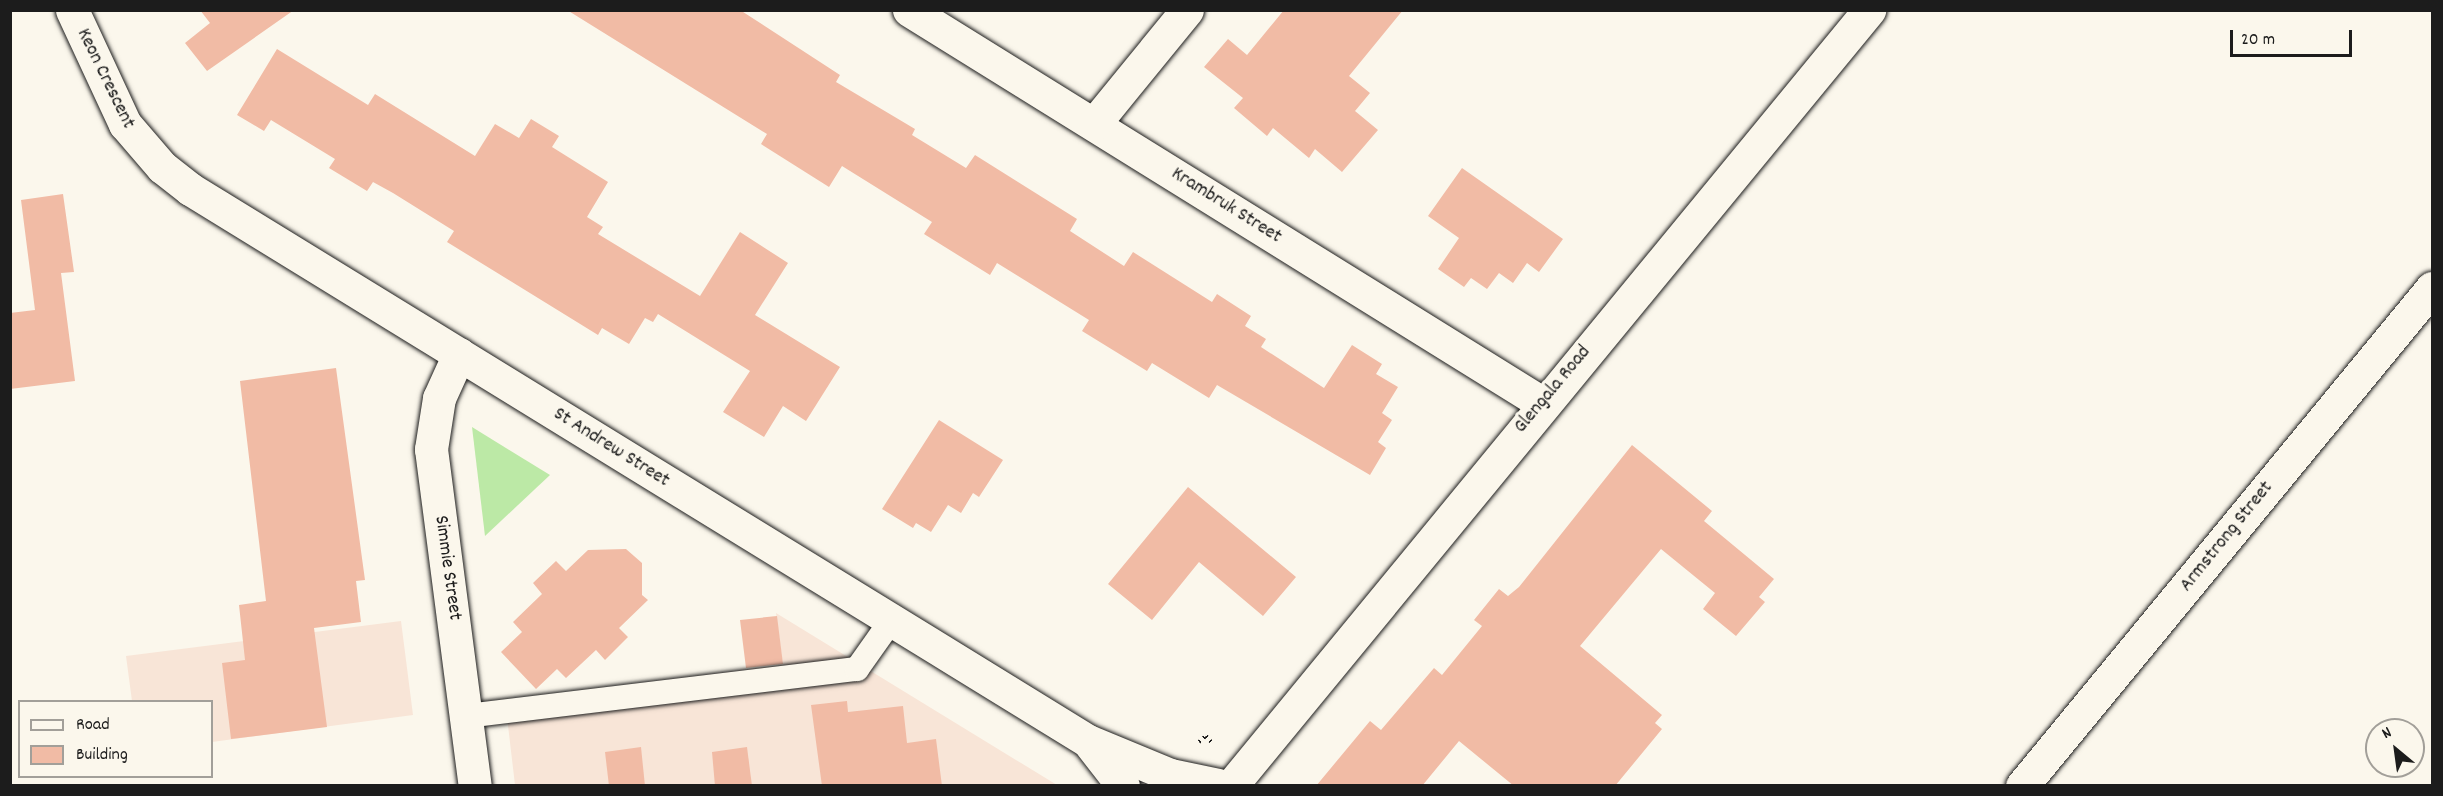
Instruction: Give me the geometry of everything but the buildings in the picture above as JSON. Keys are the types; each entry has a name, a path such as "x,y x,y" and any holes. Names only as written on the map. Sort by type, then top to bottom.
{"street":[{"name":"Keon Crescent","path":"72,10 124,124 141,145"},
{"name":"Krambruk Street","path":"909,10 1542,403"},
{"path":"1094,123 1187,10"},
{"name":"Glengala Road","path":"1226,782 1869,10"},
{"name":"St Andrew Street","path":"141,145 190,189 1088,741 1170,775 1226,782"},
{"name":"Armstrong Street","path":"2022,786 2433,288"},
{"name":"Simmie Street","path":"459,354 439,398 430,449 475,786"},
{"name":"St Andrew Street","path":"1088,741 1122,786"}],"lane":[{"path":"467,716 857,669 891,621"}],"shaded area":[{"path":"776,613 1057,785 515,785 505,700 783,665"},
{"path":"401,621 413,715 213,742 213,700 132,700 126,656"}],"green space":[{"path":"472,427 550,475 485,536"}]}
